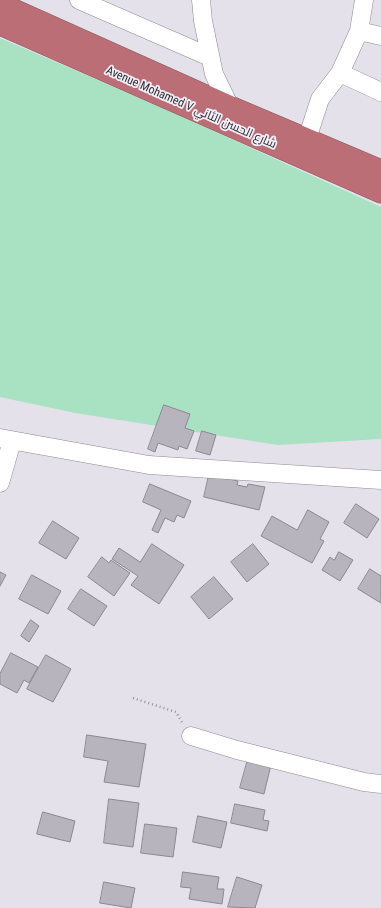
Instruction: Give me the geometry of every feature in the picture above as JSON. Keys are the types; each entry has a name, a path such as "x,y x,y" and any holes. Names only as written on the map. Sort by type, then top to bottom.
{"highway":[{"name":"Avenue Mohamed V شارع الحسن الثاني","path":"0,4 230,107 381,171"},
{"name":"Avenue Mohamed V شارع الحسن الثاني","path":"0,24 381,192"}],"street":[{"path":"78,0 210,57"},
{"path":"202,0 203,21 214,74 230,107"},
{"path":"307,139 320,99 340,73 358,31 364,0"},
{"path":"358,31 380,35"},
{"path":"340,73 381,92"},
{"path":"0,483 6,439 149,465 381,480"},
{"path":"191,736 237,750 364,782 381,784"}],"path":[{"path":"133,698 176,712 191,736"}],"green space":[{"path":"0,38 163,108 381,207 381,439 278,445 75,413 0,397"}],"building":[{"path":"164,405 190,414 185,428 194,431 187,449 179,446 178,450 158,443 155,452 148,449"},
{"path":"202,431 216,435 210,455 196,451"},
{"path":"209,475 238,481 237,485 247,487 248,484 265,487 259,510 204,497"},
{"path":"150,484 191,501 184,518 177,515 174,522 165,518 158,533 152,530 161,510 143,502"},
{"path":"356,504 379,519 367,538 344,523"},
{"path":"308,510 329,522 320,539 324,541 312,563 261,536 272,516 297,530"},
{"path":"53,521 79,538 66,559 39,543"},
{"path":"152,544 184,565 159,604 131,585 138,576 112,559 119,548 140,562"},
{"path":"253,544 269,564 247,582 231,562"},
{"path":"339,552 353,560 340,581 322,570 330,557 334,560"},
{"path":"102,557 109,563 111,560 130,573 114,596 88,577"},
{"path":"370,569 381,576 381,603 358,589"},
{"path":"0,572 6,575 0,586"},
{"path":"32,575 61,591 48,614 19,599"},
{"path":"214,577 233,599 209,619 191,597"},
{"path":"81,589 107,606 94,626 68,609"},
{"path":"31,620 39,626 29,642 21,636"},
{"path":"11,653 38,667 29,683 24,680 17,693 0,684 0,674"},
{"path":"46,655 71,669 53,702 27,689"},
{"path":"87,735 146,744 139,787 104,782 108,761 84,757"},
{"path":"248,759 271,765 264,794 240,788"},
{"path":"109,799 139,803 133,847 104,843"},
{"path":"235,804 265,810 263,820 269,821 267,831 231,823"},
{"path":"43,812 75,821 70,842 37,834"},
{"path":"198,816 227,822 221,848 193,842"},
{"path":"145,824 177,828 173,857 141,853"},
{"path":"183,872 219,877 217,889 224,889 222,904 189,899 191,888 181,887"},
{"path":"237,877 262,885 255,908 228,907"},
{"path":"104,882 135,888 131,908 100,903"}]}
